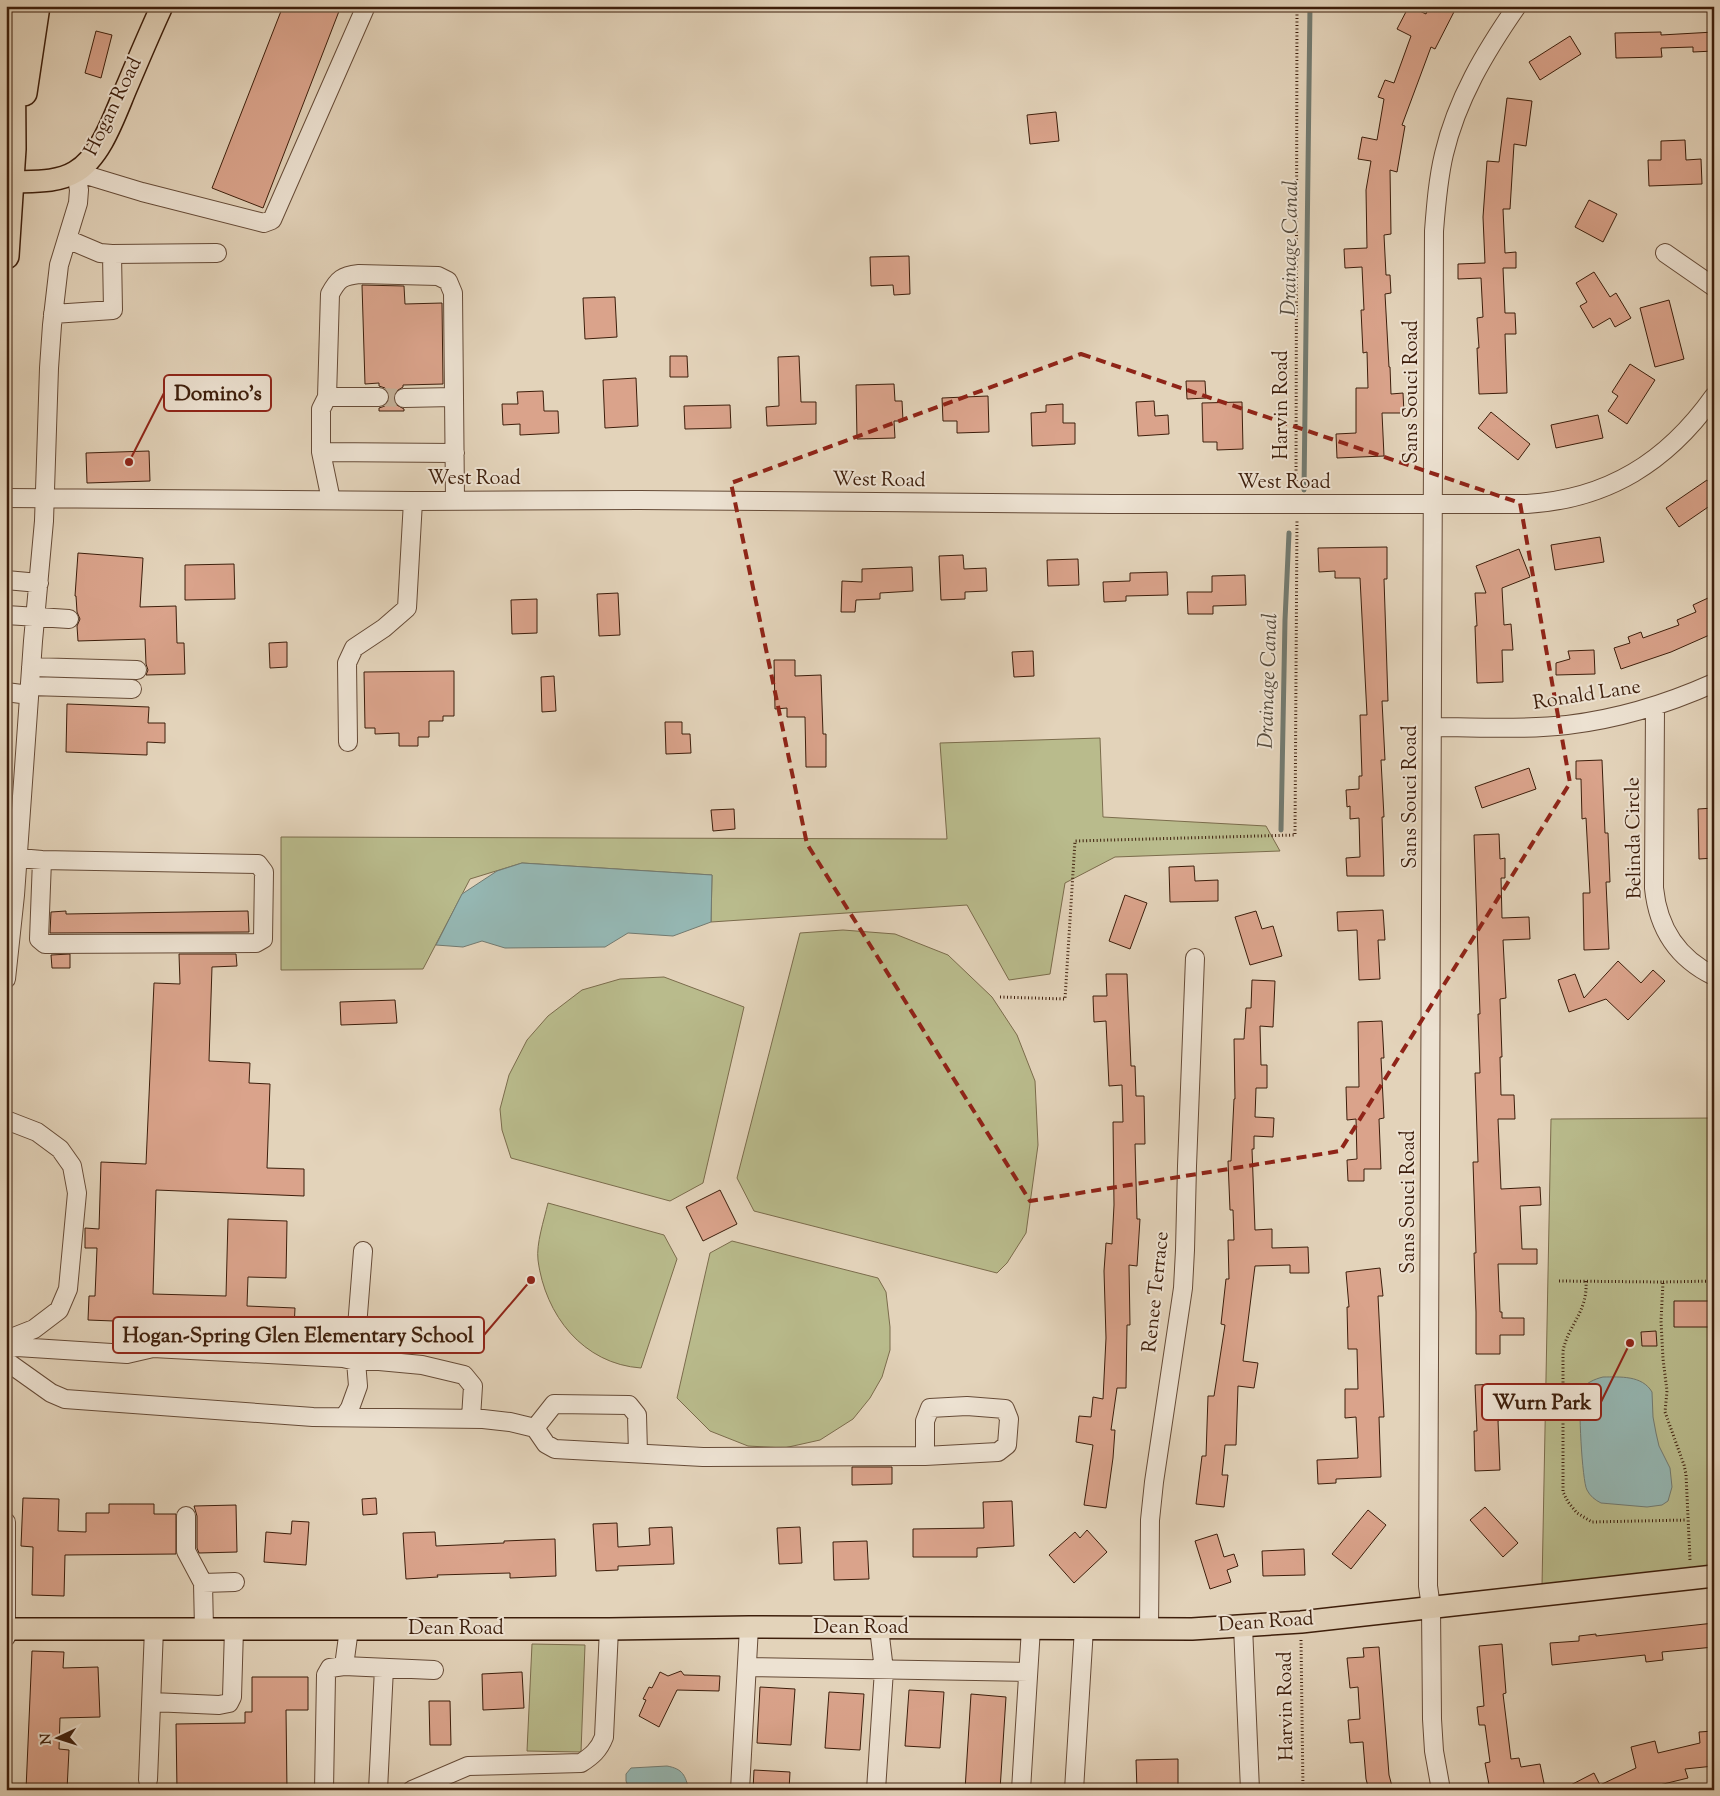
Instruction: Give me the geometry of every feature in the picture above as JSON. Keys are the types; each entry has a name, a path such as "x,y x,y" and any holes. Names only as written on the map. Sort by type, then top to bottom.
{"highway":[{"path":"6,256 12,182 10,149 12,6"},
{"path":"10,149 36,6"}],"main road":[{"name":"Hogan Road","path":"12,182 52,180 76,172 90,160 103,139 162,6"},
{"name":"Dean Road","path":"7,1629 609,1629 749,1627 1192,1629 1301,1622 1714,1576"}],"street":[{"path":"76,172 142,192 264,224 272,220 366,6"},
{"name":"Sans Souci Road","path":"1441,1790 1432,1727 1431,1607 1428,1586 1434,231 1444,154 1454,122 1470,82 1493,41 1517,6"},
{"path":"6,979 12,857 30,690 46,499 49,361 53,314 59,265 79,197 79,184 76,172"},
{"path":"67,239 100,253 218,253"},
{"path":"1665,253 1714,287"},
{"path":"53,314 113,310 112,254"},
{"path":"331,500 321,452 321,409 327,397 330,294 337,281 347,275 359,274 438,276 448,281 453,294 455,500"},
{"name":"West Road","path":"6,498 1296,504 1550,503 1577,498 1606,487 1635,472 1676,442 1698,418 1714,396"},
{"path":"327,397 379,397"},
{"path":"404,398 453,397"},
{"path":"321,452 455,453"},
{"path":"348,742 347,663 354,648 384,628 407,608 413,501"},
{"path":"6,580 39,583"},
{"path":"6,616 69,619"},
{"path":"31,667 137,670"},
{"name":"Ronald Lane","path":"1432,727 1523,728 1567,725 1608,718 1655,706 1714,683"},
{"path":"6,692 132,689"},
{"name":"Belinda Circle","path":"1655,706 1654,888 1656,906 1662,923 1681,952 1700,970 1714,976"},
{"path":"12,857 42,860 258,864 264,872 263,939 256,943 45,944 39,939 42,860"},
{"name":"Renee Terrace","path":"1149,1629 1150,1520 1184,1269 1195,958"},
{"path":"6,1120 37,1132 60,1149 72,1166 77,1193 68,1289 59,1310 34,1329 6,1340"},
{"path":"344,1417 350,1408 358,1386 356,1360 363,1251"},
{"path":"6,1348 17,1347 127,1354 153,1348 343,1358 422,1365 464,1375 473,1386 471,1418"},
{"path":"6,1360 51,1393 65,1398 313,1417 471,1418 510,1422 535,1428 546,1444 555,1449 703,1457 925,1456 998,1452 1007,1445 1009,1419 1005,1410 967,1406 930,1408 925,1421 925,1456"},
{"path":"535,1428 554,1404 629,1405 637,1415 638,1453"},
{"path":"186,1516 186,1551 203,1583 204,1629"},
{"path":"6,1522 6,1636"},
{"path":"203,1583 235,1582"},
{"path":"1243,1626 1250,1790"},
{"path":"740,1790 749,1627"},
{"path":"876,1790 884,1670 879,1628"},
{"path":"1021,1790 1031,1628"},
{"path":"1074,1790 1084,1628"},
{"path":"148,1780 154,1629"},
{"path":"152,1702 219,1706 229,1703 232,1697 234,1629"},
{"path":"344,1666 348,1629"},
{"path":"412,1790 468,1766 581,1763 593,1756 600,1747 604,1737 609,1629"},
{"path":"324,1790 326,1675 330,1668 344,1666 434,1670"},
{"path":"747,1667 1028,1672"},
{"path":"378,1790 384,1668"}],"path":[{"name":"Harvin Road","path":"1000,997 1064,999 1075,841 1295,835 1297,6"},
{"path":"1586,1281 1585,1300 1582,1311 1563,1351 1563,1492 1577,1513 1592,1522 1687,1520"},
{"path":"1559,1282 1714,1281"},
{"path":"1663,1282 1661,1321 1667,1391 1665,1412 1686,1474 1687,1520 1692,1578"},
{"name":"Harvin Road","path":"1301,1622 1303,1790"}],"highlighted area":[{"path":"1081,354 1520,503 1570,783 1340,1151 1030,1201 807,844 731,483"}],"green space":[{"path":"1100,738 1103,817 1266,826 1280,851 1115,857 1065,883 1050,974 1009,980 967,905 711,922 712,875 522,863 470,879 423,969 281,970 281,837 947,839 940,743"},
{"path":"843,930 895,934 948,955 992,997 1017,1035 1035,1081 1038,1145 1026,1233 1007,1263 997,1273 754,1211 737,1178 800,933"},
{"path":"664,977 744,1007 703,1183 670,1201 511,1158 502,1130 500,1109 509,1075 527,1040 548,1016 582,990 620,979"},
{"path":"1714,1118 1714,1567 1542,1586 1551,1119"},
{"path":"548,1203 664,1235 677,1259 641,1368 620,1364 601,1357 585,1347 570,1333 558,1317 549,1300 538,1260 539,1239"},
{"path":"732,1241 878,1278 886,1292 890,1327 890,1350 882,1377 870,1398 853,1419 820,1440 784,1448 748,1446 710,1431 677,1398 710,1253"},
{"path":"532,1644 585,1645 581,1752 527,1751"}],"water":[{"path":"522,863 712,875 711,922 673,936 628,933 605,947 505,948 482,941 463,947 436,945 462,894 497,871"},
{"path":"1711,1341 1714,1341 1714,1401 1711,1401"},
{"path":"1603,1377 1623,1377 1637,1380 1648,1386 1652,1392 1656,1433 1659,1446 1670,1468 1672,1487 1668,1501 1662,1505 1647,1507 1601,1503 1593,1498 1587,1490 1581,1442 1580,1399 1582,1389 1587,1384"},
{"path":"667,1766 680,1771 686,1780 689,1790 630,1790 626,1781 626,1774 631,1768"}],"building":[{"path":"283,6 341,6 263,208 212,188"},
{"path":"1409,6 1426,14 1429,6 1457,6 1435,49 1431,47 1402,125 1405,126 1397,172 1390,170 1391,234 1384,235 1386,275 1390,275 1391,293 1385,294 1389,367 1391,394 1403,393 1404,413 1382,413 1384,456 1337,458 1336,434 1356,433 1356,388 1368,388 1367,352 1363,353 1362,267 1345,268 1344,249 1367,248 1366,190 1371,161 1358,159 1362,137 1377,140 1384,99 1378,97 1385,80 1394,83 1411,36 1397,29"},
{"path":"96,31 112,35 101,78 85,73"},
{"path":"1661,32 1661,35 1714,32 1714,51 1693,52 1693,47 1661,48 1662,57 1616,58 1615,33"},
{"path":"1570,36 1581,54 1540,80 1529,62"},
{"path":"1507,98 1532,101 1526,146 1514,144 1510,209 1503,209 1505,253 1516,252 1516,268 1503,268 1505,313 1515,313 1516,334 1505,334 1507,393 1479,394 1477,318 1483,317 1481,278 1458,279 1458,264 1485,263 1483,217 1487,161 1499,162"},
{"path":"1056,112 1059,141 1030,144 1027,115"},
{"path":"1685,140 1686,160 1701,159 1702,184 1649,186 1648,160 1661,160 1661,141"},
{"path":"1589,200 1617,214 1603,242 1575,227"},
{"path":"909,256 910,294 894,295 893,285 871,286 870,257"},
{"path":"1594,272 1610,297 1616,293 1631,318 1615,327 1610,318 1593,328 1580,306 1587,302 1576,283"},
{"path":"362,285 404,286 405,304 442,303 443,384 403,385 403,387 395,392 393,398 395,404 404,409 404,411 379,411 379,408 385,406 388,402 388,392 385,388 379,386 379,383 365,384"},
{"path":"615,297 617,337 585,339 583,298"},
{"path":"1669,300 1684,359 1655,367 1640,308"},
{"path":"670,356 687,356 688,377 670,377"},
{"path":"799,356 801,402 816,402 816,424 767,426 766,407 779,406 778,357"},
{"path":"1630,364 1655,380 1627,424 1608,411 1618,396 1612,392"},
{"path":"636,378 638,426 605,428 603,380"},
{"path":"1186,381 1205,381 1206,398 1187,399"},
{"path":"894,384 895,401 902,401 903,421 894,421 895,438 857,439 856,385"},
{"path":"543,391 544,411 558,411 559,433 520,435 520,424 503,425 502,404 518,404 517,392"},
{"path":"988,396 989,432 957,433 957,421 943,421 942,398"},
{"path":"1154,401 1155,416 1168,415 1169,434 1138,436 1136,402"},
{"path":"1242,402 1243,449 1217,450 1217,442 1203,442 1202,403"},
{"path":"1063,404 1063,423 1075,423 1075,444 1032,446 1031,413 1046,412 1046,405"},
{"path":"730,405 731,428 685,429 684,406"},
{"path":"1491,412 1530,444 1518,460 1478,428"},
{"path":"1598,415 1603,438 1556,448 1551,425"},
{"path":"149,451 150,481 87,483 86,453"},
{"path":"1707,480 1714,489 1714,503 1679,527 1666,508"},
{"path":"1600,537 1604,562 1555,570 1551,545"},
{"path":"1387,547 1387,579 1384,579 1388,701 1382,701 1385,760 1381,760 1384,817 1382,817 1384,876 1347,876 1346,858 1360,857 1359,818 1350,819 1350,806 1347,807 1346,790 1359,789 1359,776 1362,776 1360,715 1367,715 1360,578 1335,578 1335,571 1319,572 1318,548"},
{"path":"1519,549 1530,577 1502,588 1504,625 1511,624 1513,650 1502,650 1503,682 1477,683 1475,593 1486,593 1476,566"},
{"path":"78,553 143,558 140,607 176,606 177,643 184,643 185,674 146,675 148,670 145,639 78,641 77,626 80,619 75,596"},
{"path":"963,555 964,569 986,568 987,591 965,592 965,599 941,600 939,556"},
{"path":"1078,559 1079,585 1048,586 1047,560"},
{"path":"234,564 235,599 185,600 185,565"},
{"path":"912,567 913,591 880,593 880,599 856,600 855,612 841,612 842,581 862,582 862,569"},
{"path":"1167,572 1168,595 1126,596 1126,601 1104,602 1103,582 1130,581 1130,573"},
{"path":"1245,575 1246,605 1213,606 1213,614 1188,614 1187,592 1212,592 1212,576"},
{"path":"618,593 620,635 599,636 597,594"},
{"path":"1708,598 1710,602 1714,600 1714,633 1671,652 1621,669 1614,648 1630,643 1628,637 1641,632 1643,638 1679,625 1677,620 1696,612 1693,605"},
{"path":"537,599 537,633 512,634 511,600"},
{"path":"287,642 287,667 270,668 269,643"},
{"path":"1594,650 1595,674 1556,675 1556,663 1570,659 1568,651"},
{"path":"1033,651 1034,676 1014,677 1012,652"},
{"path":"774,660 795,660 795,676 821,675 823,734 826,734 826,767 806,767 805,717 787,717 787,708 775,709"},
{"path":"454,671 454,716 443,716 443,721 429,721 429,737 418,737 418,746 399,746 399,733 375,734 375,728 365,728 364,672"},
{"path":"554,676 556,711 542,712 541,677"},
{"path":"67,704 149,707 148,723 165,723 165,743 147,742 147,755 66,752"},
{"path":"665,722 682,722 682,734 690,734 691,753 666,754"},
{"path":"1602,760 1605,833 1608,833 1610,882 1606,882 1609,949 1584,950 1583,893 1590,893 1586,818 1582,819 1581,779 1576,779 1576,761"},
{"path":"1529,768 1536,789 1482,808 1475,787"},
{"path":"1714,808 1714,858 1699,859 1698,809"},
{"path":"734,809 735,829 713,831 711,810"},
{"path":"1499,834 1500,859 1505,858 1505,878 1501,878 1502,918 1529,917 1530,939 1503,940 1506,998 1500,999 1501,1095 1514,1095 1515,1119 1498,1119 1501,1189 1540,1187 1541,1205 1520,1206 1522,1249 1537,1249 1537,1264 1498,1264 1500,1312 1502,1312 1502,1318 1524,1318 1524,1335 1500,1335 1500,1354 1476,1354 1474,1253 1476,1253 1473,1162 1478,1162 1475,1073 1480,1073 1478,1014 1480,1014 1474,835"},
{"path":"1194,866 1195,881 1218,880 1218,901 1170,902 1169,867"},
{"path":"1125,895 1147,903 1130,949 1109,941"},
{"path":"1383,910 1385,940 1378,940 1380,979 1359,980 1357,930 1338,931 1337,912"},
{"path":"66,911 66,914 248,911 249,932 50,933 51,912"},
{"path":"1256,911 1262,929 1273,926 1282,956 1250,965 1235,917"},
{"path":"70,954 70,968 52,968 51,955"},
{"path":"179,954 236,954 237,966 212,967 209,1061 250,1063 249,1083 270,1084 267,1168 304,1169 304,1196 156,1190 153,1294 226,1296 228,1219 287,1221 286,1278 248,1277 247,1306 295,1308 294,1328 88,1320 89,1296 95,1296 97,1248 85,1248 85,1228 99,1229 101,1162 146,1164 154,983 180,984"},
{"path":"1618,961 1641,983 1653,970 1665,981 1628,1020 1606,999 1569,1012 1558,980 1575,974 1584,998"},
{"path":"1106,974 1127,974 1131,1066 1135,1066 1136,1096 1144,1096 1145,1144 1135,1144 1137,1219 1140,1219 1137,1266 1129,1265 1130,1325 1127,1325 1126,1388 1117,1388 1111,1430 1115,1430 1113,1458 1106,1508 1084,1505 1093,1445 1076,1442 1079,1416 1091,1417 1093,1397 1103,1399 1106,1338 1104,1271 1106,1243 1112,1244 1114,1205 1113,1122 1123,1122 1122,1085 1109,1086 1106,1021 1094,1022 1093,996 1107,996"},
{"path":"1252,980 1275,981 1273,1027 1260,1026 1261,1065 1267,1065 1267,1088 1256,1088 1255,1117 1274,1118 1273,1137 1254,1136 1254,1149 1252,1149 1255,1230 1272,1229 1272,1248 1308,1247 1309,1273 1290,1273 1290,1265 1255,1266 1243,1361 1258,1363 1254,1388 1238,1386 1236,1445 1225,1445 1222,1475 1228,1475 1224,1507 1196,1504 1202,1456 1206,1456 1208,1396 1214,1396 1225,1325 1221,1324 1226,1279 1229,1279 1228,1240 1234,1240 1233,1210 1230,1210 1228,1161 1231,1161 1235,1099 1234,1039 1244,1039 1246,1008 1251,1008"},
{"path":"395,1000 397,1023 341,1025 340,1002"},
{"path":"1382,1021 1384,1058 1381,1058 1384,1118 1379,1119 1381,1169 1364,1169 1364,1181 1348,1181 1347,1160 1357,1159 1356,1119 1347,1120 1346,1087 1359,1087 1358,1022"},
{"path":"720,1190 737,1224 703,1241 686,1207"},
{"path":"1380,1268 1383,1296 1378,1296 1384,1417 1379,1417 1381,1477 1336,1479 1336,1483 1318,1484 1317,1460 1358,1458 1356,1417 1345,1418 1345,1389 1358,1389 1357,1349 1348,1349 1347,1307 1349,1307 1346,1272"},
{"path":"1674,1301 1714,1301 1714,1327 1674,1327"},
{"path":"1656,1331 1657,1346 1642,1346 1641,1332"},
{"path":"1499,1384 1500,1470 1475,1471 1474,1431 1477,1431 1475,1385"},
{"path":"852,1467 892,1467 892,1484 852,1485"},
{"path":"23,1498 59,1499 58,1531 86,1532 86,1513 109,1513 109,1504 154,1504 154,1514 176,1514 176,1554 65,1555 64,1596 32,1595 33,1547 21,1546"},
{"path":"376,1498 377,1514 363,1515 362,1499"},
{"path":"1012,1501 1014,1546 977,1548 977,1557 913,1557 913,1529 984,1528 983,1502"},
{"path":"236,1505 237,1552 199,1553 197,1548 197,1516 194,1506"},
{"path":"1485,1507 1518,1543 1503,1557 1470,1520"},
{"path":"1368,1510 1386,1525 1351,1569 1332,1554"},
{"path":"292,1521 309,1522 306,1565 264,1562 266,1532 291,1534"},
{"path":"617,1523 618,1547 650,1545 649,1528 672,1527 674,1564 618,1566 618,1570 596,1571 593,1524"},
{"path":"800,1527 802,1563 779,1564 777,1528"},
{"path":"1087,1530 1107,1552 1074,1583 1049,1555 1075,1532 1080,1538"},
{"path":"435,1532 436,1546 555,1539 556,1576 510,1578 510,1573 437,1575 438,1577 406,1579 403,1533"},
{"path":"1217,1534 1224,1557 1234,1554 1238,1566 1227,1570 1231,1582 1210,1589 1195,1541"},
{"path":"867,1541 869,1579 834,1580 833,1542"},
{"path":"1304,1549 1305,1575 1263,1576 1262,1551"},
{"path":"1714,1623 1714,1647 1662,1652 1663,1660 1646,1662 1645,1655 1552,1665 1550,1643 1579,1641 1579,1636 1596,1634 1596,1636"},
{"path":"1502,1644 1506,1693 1503,1694 1511,1759 1519,1758 1521,1767 1540,1764 1545,1788 1535,1790 1490,1790 1485,1763 1490,1762 1485,1725 1479,1725 1477,1707 1484,1706 1479,1646"},
{"path":"1379,1647 1389,1775 1393,1790 1369,1790 1366,1779 1363,1742 1350,1743 1348,1720 1360,1719 1358,1687 1350,1688 1347,1658 1364,1657 1363,1648"},
{"path":"32,1651 64,1652 63,1668 98,1667 100,1717 60,1718 59,1749 69,1750 67,1790 26,1790"},
{"path":"681,1671 684,1675 720,1676 719,1691 677,1690 659,1727 639,1716 646,1700 643,1699 649,1687 652,1688 660,1672 668,1676"},
{"path":"522,1672 524,1708 483,1710 482,1674"},
{"path":"252,1677 308,1677 308,1710 286,1710 287,1790 177,1790 176,1724 245,1723 245,1712 252,1712"},
{"path":"760,1687 795,1689 791,1745 757,1743"},
{"path":"909,1690 944,1692 940,1748 905,1746"},
{"path":"829,1692 864,1694 860,1750 825,1748"},
{"path":"971,1694 1006,1697 1000,1790 965,1790"},
{"path":"429,1701 450,1701 451,1745 430,1745"},
{"path":"1714,1731 1714,1766 1685,1769 1688,1778 1639,1790 1561,1790 1594,1773 1600,1785 1636,1768 1631,1747 1655,1741 1658,1753 1700,1743 1699,1732"},
{"path":"1178,1759 1178,1790 1137,1790 1136,1760"},
{"path":"754,1770 790,1772 789,1790 753,1790"}],"waterway":[{"name":"Drainage Canal","path":"1304,490 1310,6"},
{"name":"Drainage Canal","path":"1281,830 1285,620 1289,533"}],"tunnel":[{"path":"379,397 404,398"}],"place":[{"name":"Domino's","path":"129,462"},
{"name":"Hogan-Spring Glen Elementary School","path":"531,1280"},
{"name":"Wurn Park","path":"1630,1343"}]}
